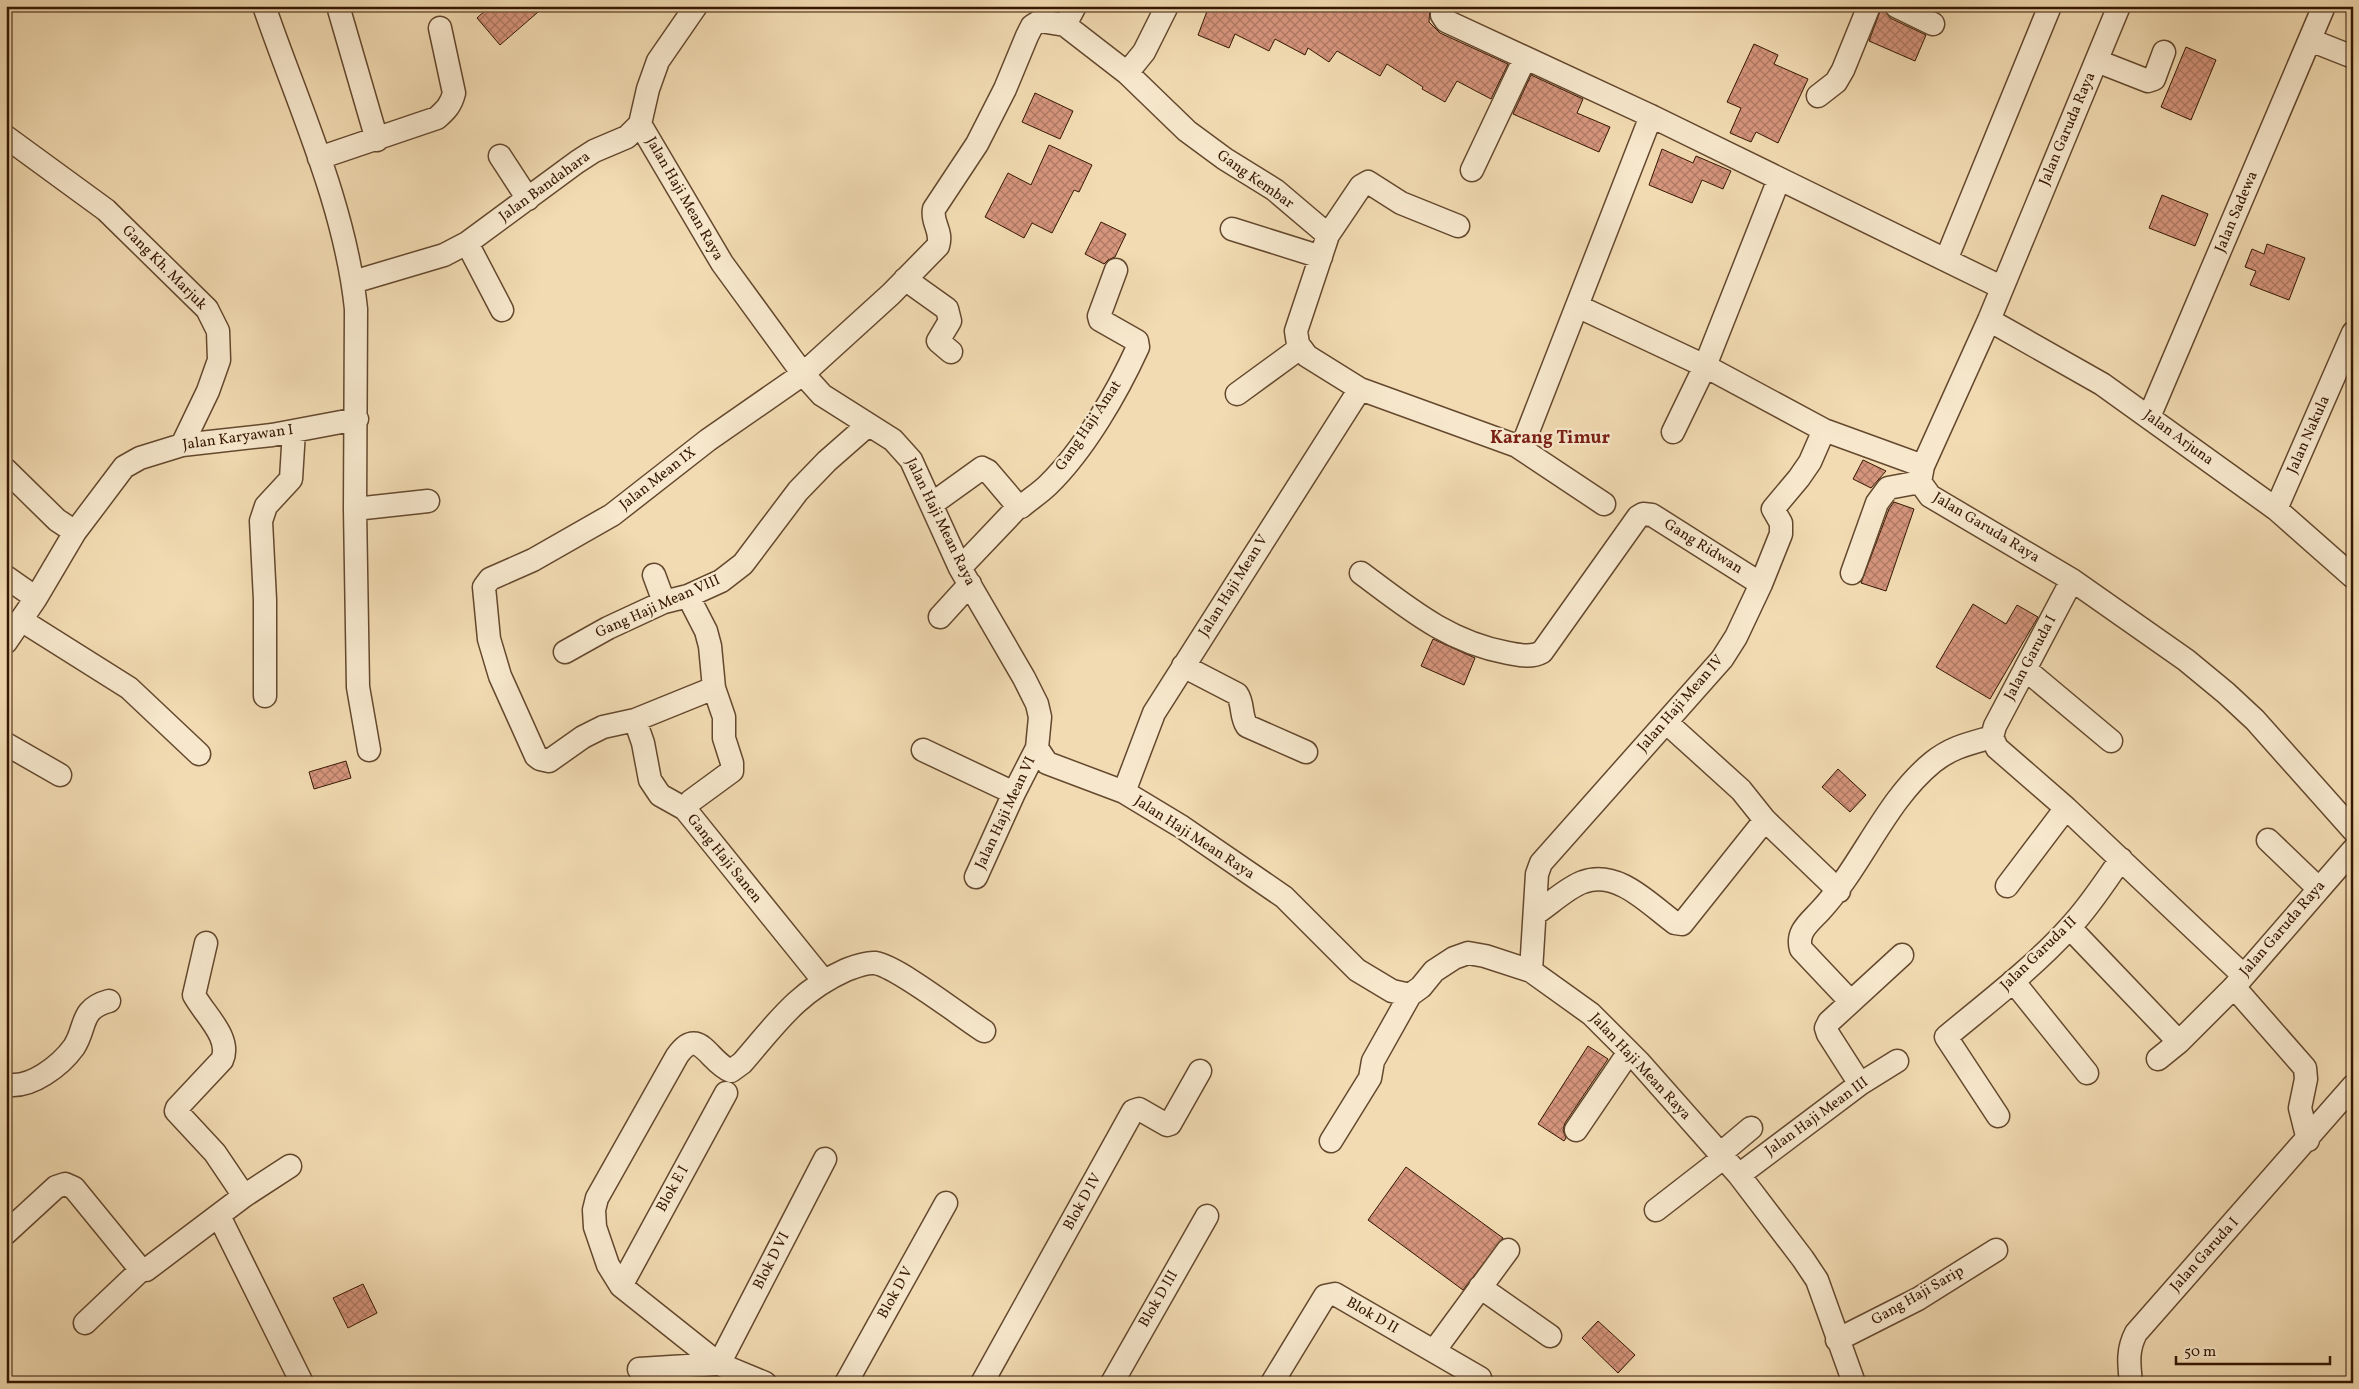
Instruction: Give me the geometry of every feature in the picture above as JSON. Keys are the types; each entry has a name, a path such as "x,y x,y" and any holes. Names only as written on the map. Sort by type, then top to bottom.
{"street":[{"path":"264,6 319,158 353,282 356,309 357,419 355,509 358,687 369,750"},
{"path":"338,6 377,140"},
{"path":"640,124 648,89 658,61 696,6"},
{"path":"1444,6 1442,15 1446,21 1650,116 2001,287"},
{"path":"1818,96 1836,82 1843,70 1869,6"},
{"path":"1896,6 1933,24"},
{"path":"1946,260 2050,6"},
{"name":"Jalan Garuda Raya","path":"2120,6 2001,287 1989,320 1921,474 1930,496 2072,580 2186,660 2255,720 2353,830"},
{"name":"Jalan Sadewa","path":"2149,417 2324,6"},
{"path":"1127,73 1144,52 1160,9"},
{"name":"Gang Kembar","path":"1040,20 1070,16 1187,131 1225,159 1275,190 1328,235"},
{"name":"Jalan Mean IX","path":"635,720 603,727 583,737 549,761 540,760 536,756 500,676 489,639 484,586 490,579 533,560 612,515 708,440 809,369 938,246 940,235 934,221 934,209 976,144 1005,89 1032,26 1040,20"},
{"path":"319,158 377,140 437,118 451,104 454,93 440,28"},
{"path":"2310,40 2353,57"},
{"path":"2097,61 2148,81 2154,79 2164,52"},
{"path":"1472,170 1525,58"},
{"path":"1517,446 1525,439 1650,116"},
{"name":"Jalan Bandahara","path":"353,282 444,255 467,243 577,162 594,151 627,137 640,124"},
{"name":"Jalan Haji Mean Raya","path":"640,124 722,263 809,369 822,395 893,440 911,460 965,576 1037,704 1040,717 1037,748 1047,763 1124,792 1182,827 1284,897 1357,970 1392,990 1410,995 1421,988 1434,971 1454,958 1468,953 1485,956 1531,971 1591,1014 1629,1052 1739,1175 1817,1280 1854,1383"},
{"name":"Gang Kh. Marjuk","path":"6,137 106,210 207,308 218,331 219,360 208,391 182,445"},
{"path":"500,156 528,199"},
{"path":"1673,432 1705,366 1779,179"},
{"path":"1458,226 1401,203 1368,182 1363,184 1328,235 1296,331 1296,340 1300,348 1307,356 1360,389 1517,446 1604,504"},
{"path":"1232,229 1321,257"},
{"path":"467,243 502,310"},
{"name":"Gang Haji Amat","path":"1019,506 1048,485 1073,456 1099,417 1138,347 1137,341 1100,320 1099,316 1116,270"},
{"path":"905,279 947,309 950,320 938,341 951,352"},
{"path":"1577,306 1705,366 1824,430 1921,474"},
{"name":"Jalan Arjuna","path":"1989,320 2102,384 2149,417 2276,508 2353,576"},
{"name":"Jalan Nakula","path":"2276,508 2353,333"},
{"path":"1237,394 1300,348"},
{"name":"Jalan Haji Mean V","path":"1124,792 1154,713 1360,389"},
{"name":"Jalan Karyawan I","path":"6,642 36,598 75,532 124,466 140,458 182,445 294,431 357,419"},
{"name":"Gang Haji Mean VIII","path":"565,652 608,628 664,602 688,596 721,581 743,564 798,490 827,461 868,425"},
{"name":"Jalan Haji Mean IV","path":"1531,971 1536,874 1540,863 1667,723 1722,659 1736,637 1761,584 1781,534 1781,523 1773,509 1810,462 1824,430"},
{"path":"265,696 265,600 261,522 266,506 291,479 294,431"},
{"path":"932,504 982,468 988,471 1019,506 965,576 940,617"},
{"path":"6,470 57,520 75,532"},
{"path":"1852,573 1877,502 1888,488 1921,474"},
{"path":"355,509 428,500"},
{"name":"Gang Ridwan","path":"1361,573 1426,621 1453,636 1488,649 1535,656 1542,652 1602,565 1638,517 1643,514 1652,515 1761,584"},
{"path":"654,575 664,602"},
{"path":"6,578 36,598"},
{"name":"Jalan Garuda I","path":"1992,737 1995,726 2024,669 2072,580"},
{"name":"Gang Haji Sanen","path":"688,596 706,631 710,646 714,688 724,717 724,738 732,762 732,771 691,801 685,810 823,980"},
{"path":"21,620 129,688 199,754"},
{"path":"1183,666 1237,694 1240,700 1242,717 1247,726 1306,752"},
{"path":"2024,669 2111,741"},
{"path":"685,810 660,794 650,780 643,743 635,720 714,688"},
{"path":"1667,723 1740,790 1765,820 1839,891"},
{"path":"1851,1002 1801,949 1798,941 1802,930 1839,891 1903,793 1932,763 1954,747 1992,737 1996,748 2066,808 2121,859 2238,981 2305,1068 2306,1079 2300,1108 2308,1140"},
{"path":"6,744 60,774"},
{"name":"Jalan Haji Mean VI","path":"976,877 1014,793 1037,748"},
{"path":"923,750 1014,793"},
{"path":"2007,886 2066,808"},
{"path":"1534,914 1583,882 1610,880 1628,887 1675,923 1682,924 1765,820"},
{"path":"2268,840 2318,888"},
{"name":"Jalan Garuda Raya","path":"2238,981 2353,850"},
{"name":"Jalan Garuda II","path":"1998,1116 1946,1037 2013,981 2070,928 2096,896 2121,859"},
{"path":"2070,928 2180,1042"},
{"path":"206,943 194,995 222,1038 225,1052 222,1060 176,1110 216,1153 244,1196"},
{"path":"1860,1084 1826,1028 1902,955"},
{"path":"765,1383 719,1364 621,1286 608,1265 596,1227 594,1210 597,1198 677,1056 684,1046 693,1042 704,1048 721,1067 732,1071 742,1063 798,999 823,980 857,965 875,963 893,970 984,1032"},
{"path":"2013,981 2087,1073"},
{"path":"2158,1059 2180,1042 2238,981"},
{"path":"1331,1141 1370,1078 1376,1056 1410,995"},
{"path":"6,1084 22,1085 36,1079 63,1060 75,1045 87,1014 97,1004 109,1001"},
{"path":"1576,1130 1629,1052"},
{"name":"Jalan Haji Mean III","path":"1739,1175 1860,1084 1898,1061"},
{"name":"Blok D IV","path":"982,1383 1134,1111 1139,1109 1167,1125 1170,1124 1200,1070"},
{"name":"Jalan Garuda I","path":"2131,1383 2128,1356 2130,1344 2136,1333 2308,1140 2353,1086"},
{"name":"Blok E I","path":"621,1286 726,1093"},
{"path":"1656,1210 1722,1156 1751,1128"},
{"name":"Blok D VI","path":"719,1364 825,1159"},
{"path":"85,1323 141,1270 146,1270 244,1196 290,1166"},
{"path":"6,1233 56,1187 65,1184 74,1188 141,1270"},
{"name":"Blok D V","path":"846,1383 946,1203"},
{"path":"219,1216 302,1383"},
{"name":"Blok D III","path":"1112,1383 1207,1216"},
{"path":"1434,1351 1508,1250"},
{"name":"Gang Haji Sarip","path":"1837,1340 1918,1299 1996,1250"},
{"path":"1480,1287 1550,1336"},
{"name":"Blok D II","path":"1272,1383 1325,1296 1330,1294 1335,1294 1480,1378"},
{"path":"640,1369 719,1364"}],"building":[{"path":"490,6 545,6 500,45 477,18"},
{"path":"1209,6 1430,6 1429,22 1440,33 1508,64 1491,99 1457,81 1445,102 1422,89 1423,87 1387,64 1380,76 1337,51 1329,62 1308,48 1305,55 1275,39 1269,51 1235,34 1229,48 1198,35"},
{"path":"1882,6 1890,18 1926,35 1915,61 1869,41"},
{"path":"1754,44 1778,55 1774,64 1808,79 1778,143 1756,132 1751,142 1730,133 1741,108 1727,102"},
{"path":"2186,47 2216,60 2191,120 2161,107"},
{"path":"1531,75 1583,99 1577,113 1610,127 1599,152 1513,114"},
{"path":"1035,93 1073,111 1060,139 1022,122"},
{"path":"1049,145 1092,165 1079,192 1074,190 1052,233 1032,223 1024,238 985,217 1008,173 1031,185"},
{"path":"1662,149 1693,163 1696,156 1731,171 1723,189 1702,180 1692,203 1649,185"},
{"path":"2162,195 2208,214 2195,246 2149,228"},
{"path":"1101,222 1126,234 1115,257 1104,264 1085,254"},
{"path":"2267,244 2305,258 2289,300 2250,285 2256,271 2245,267 2252,249 2264,254"},
{"path":"1863,460 1886,471 1871,488 1853,479"},
{"path":"1894,502 1914,509 1886,591 1861,583 1889,509"},
{"path":"1973,604 2006,624 2017,605 2038,617 1990,699 1936,667"},
{"path":"1433,639 1475,658 1464,685 1421,666"},
{"path":"346,761 351,778 314,789 309,772"},
{"path":"1838,769 1866,795 1850,812 1822,787"},
{"path":"1588,1046 1608,1059 1565,1123 1563,1130 1566,1138 1564,1141 1538,1124"},
{"path":"1406,1167 1503,1238 1463,1290 1368,1220"},
{"path":"363,1284 377,1313 348,1328 333,1298"},
{"path":"1598,1321 1635,1355 1618,1373 1582,1338"}],"district":[{"name":"Karang Timur","path":"1550,438"}]}
